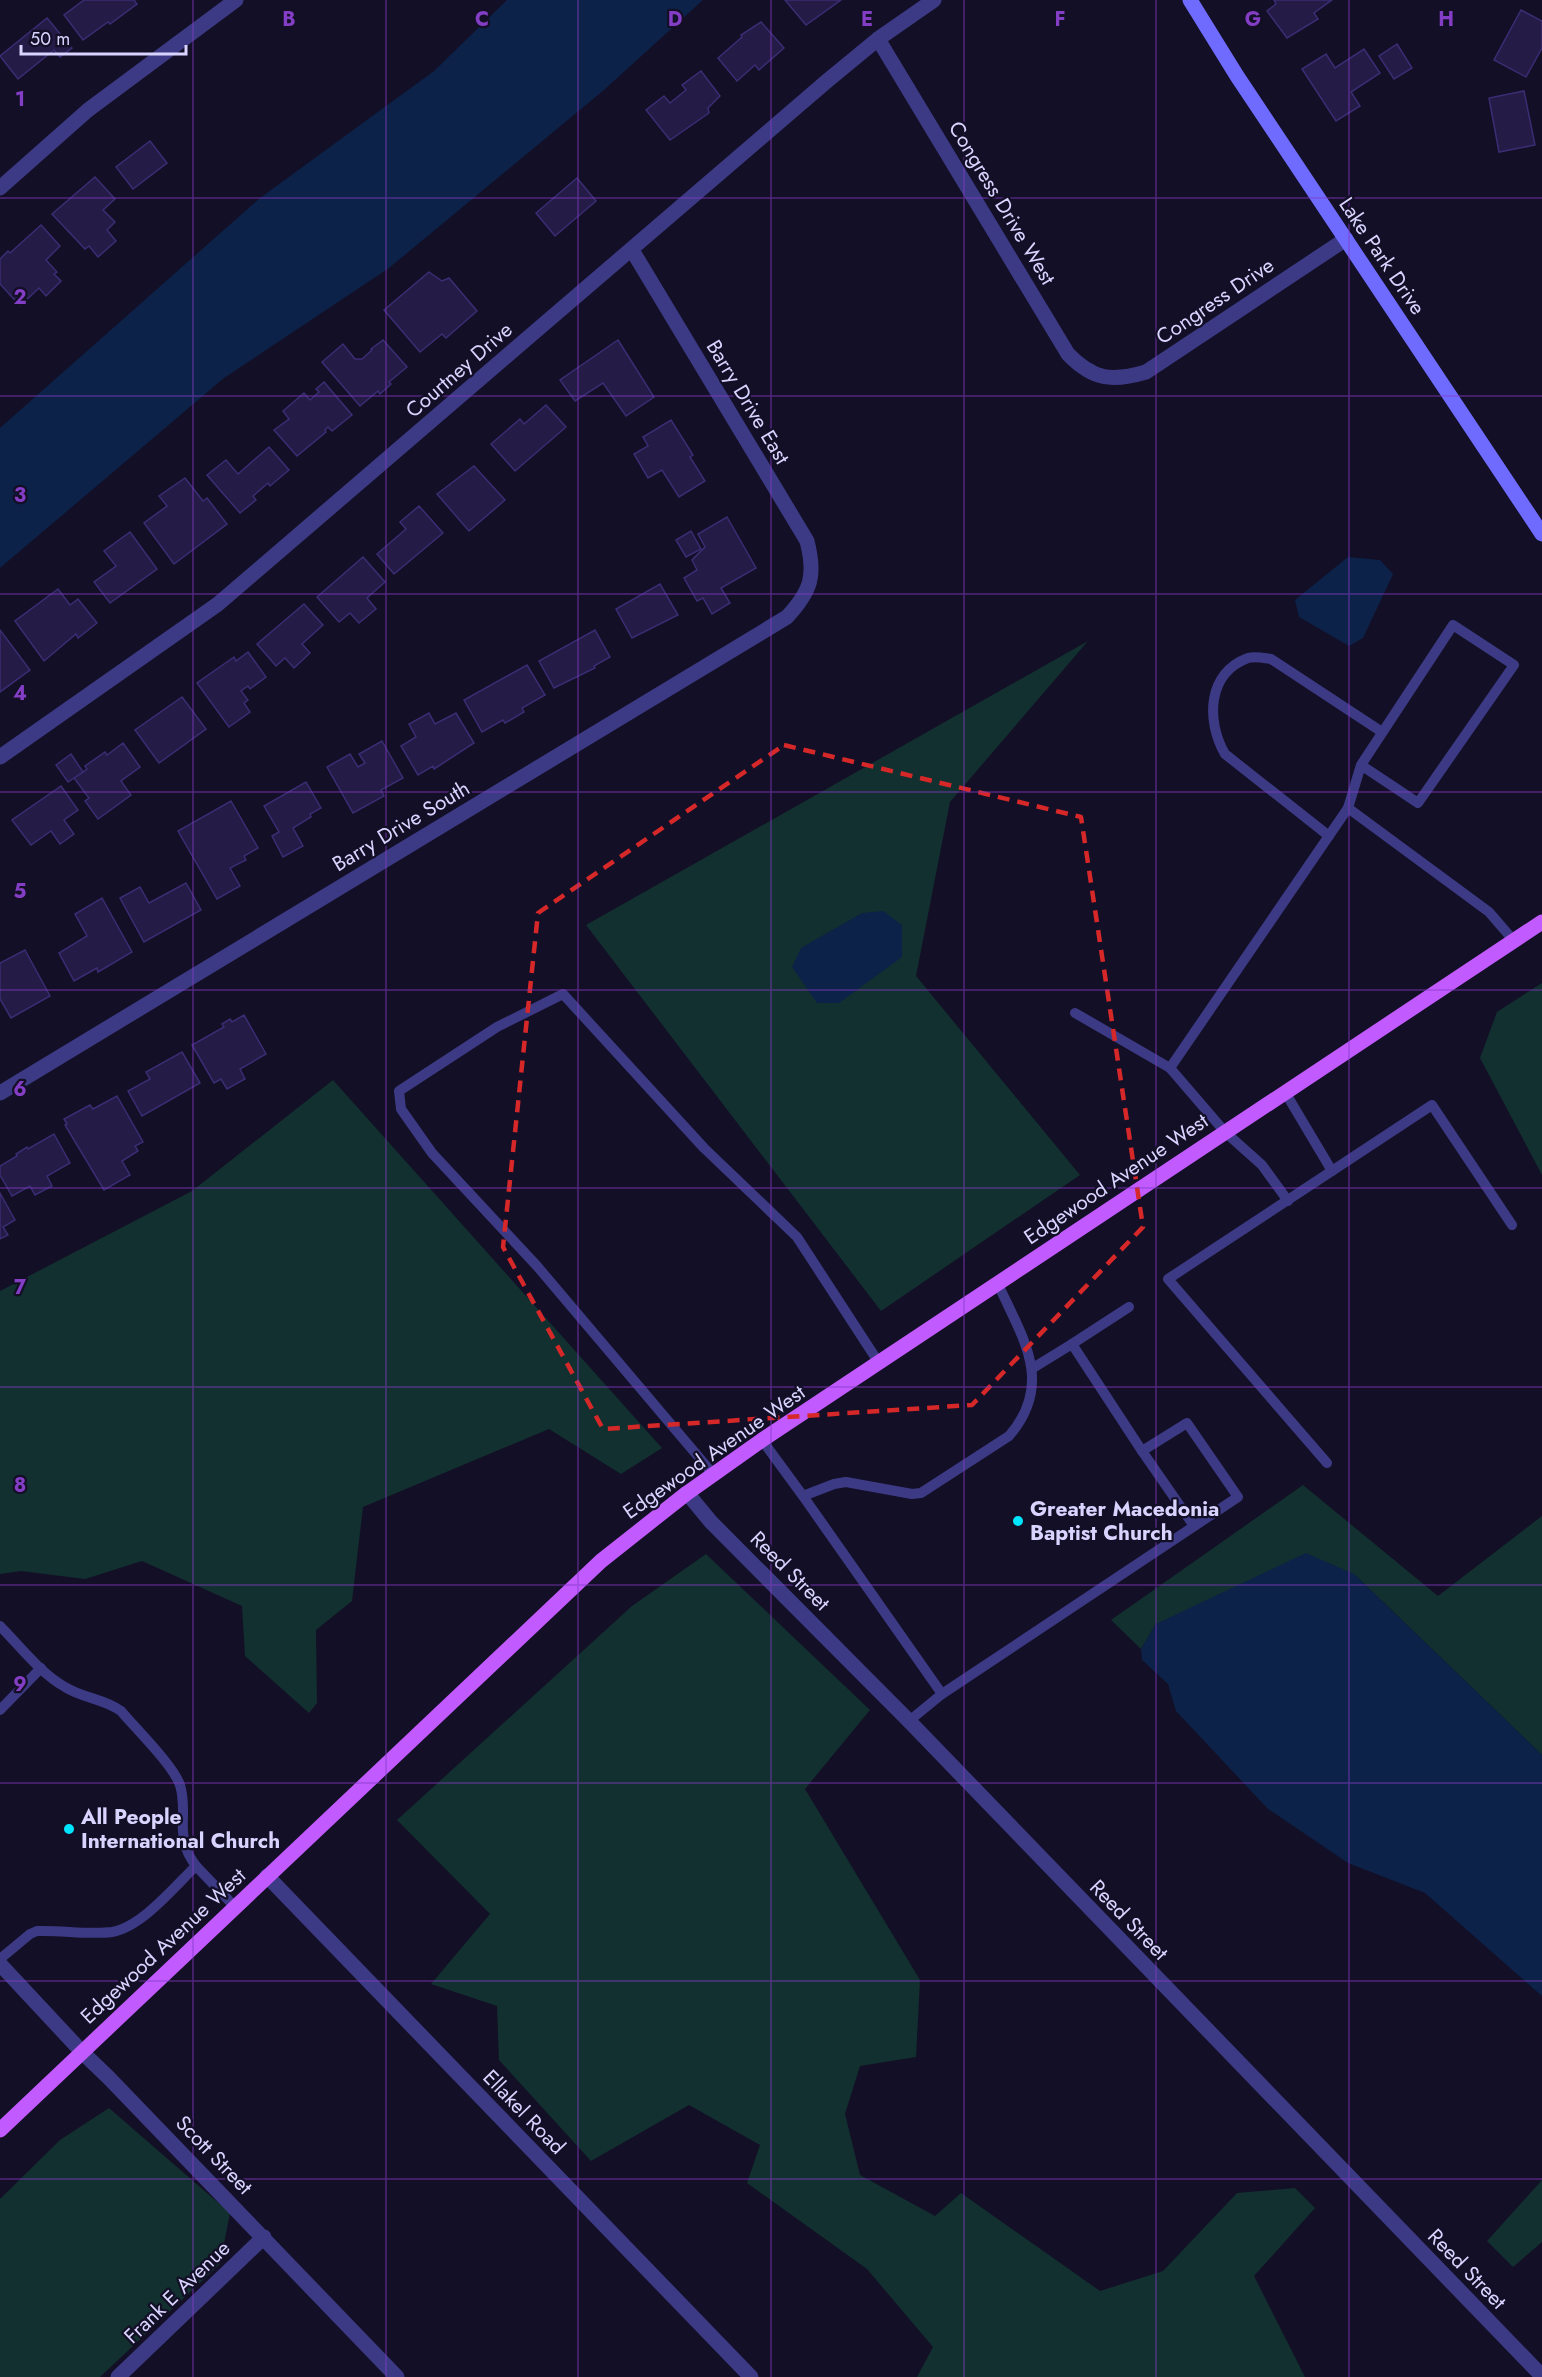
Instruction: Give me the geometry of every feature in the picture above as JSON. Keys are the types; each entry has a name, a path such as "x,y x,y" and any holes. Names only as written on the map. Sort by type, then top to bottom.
{"main road":[{"name":"Edgewood Avenue West","path":"0,2130 601,1561 687,1493 762,1440 1542,922"}],"street":[{"path":"0,188 88,111 236,0"},
{"name":"Courtney Drive","path":"0,757 218,604 878,39 934,0"},
{"name":"Lake Park Drive","path":"1190,0 1237,76 1542,534"},
{"name":"Congress Drive West","path":"878,39 1068,354 1082,368 1101,376"},
{"name":"Congress Drive","path":"1101,376 1125,378 1146,372 1346,239"},
{"name":"Barry Drive East","path":"632,250 807,541 812,560 811,582"},
{"name":"Barry Drive South","path":"0,1093 787,617 802,601 811,582"},
{"name":"Reed Street","path":"687,1493 711,1521 909,1721 1542,2376"},
{"name":"Ellakel Road","path":"267,1876 751,2377"},
{"name":"Scott Street","path":"0,1964 82,2052 264,2237 397,2377"},
{"name":"Frank E Avenue","path":"118,2377 264,2237"}],"lane":[{"path":"1170,1068 1348,808 1360,765 1454,625 1514,665 1418,803 1360,765"},
{"path":"1329,836 1225,754 1217,740 1212,723 1213,705 1218,688 1228,669 1250,657 1271,659 1382,732"},
{"path":"1348,808 1489,912 1514,941"},
{"path":"714,1474 537,1266 432,1153 401,1110 399,1091 497,1027 563,994 704,1148 797,1237 879,1363"},
{"path":"1075,1013 1170,1068 1225,1132 1262,1165 1288,1201"},
{"path":"1285,1092 1332,1172"},
{"path":"1327,1463 1168,1279 1432,1105 1512,1226"},
{"path":"803,1496 834,1484 846,1482 912,1494 921,1493 1009,1436 1019,1425 1024,1412 1032,1386 1033,1368 1028,1349 998,1284"},
{"path":"1033,1368 1129,1307"},
{"path":"1072,1344 1142,1452 1194,1526"},
{"path":"909,1721 942,1694 1238,1497 1187,1423 1142,1452"},
{"path":"762,1440 942,1694"},
{"path":"0,1626 62,1686 121,1712 175,1774 181,1791 184,1846 196,1866 235,1907"},
{"path":"0,1710 41,1668"},
{"path":"0,1959 30,1934 37,1931 102,1933 122,1930 144,1915 196,1866"}],"highlighted area":[{"path":"784,745 1081,817 1143,1227 972,1405 603,1429 503,1247 538,913"}],"green space":[{"path":"1088,641 950,802 916,976 1080,1175 881,1311 586,925"},
{"path":"1542,983 1542,1175 1480,1058 1497,1012"},
{"path":"333,1080 662,1448 621,1474 549,1429 363,1507 352,1601 316,1630 317,1703 309,1713 245,1656 242,1606 142,1561 85,1579 21,1571 0,1574 0,1291 192,1191"},
{"path":"1303,1485 1438,1596 1542,1516 1542,1755 1354,1574 1156,1624 1141,1649 1111,1620"},
{"path":"706,1554 870,1710 805,1789 920,1980 916,2057 860,2066 845,2114 860,2175 935,2216 961,2193 1100,2291 1163,2271 1237,2193 1295,2188 1315,2208 1254,2276 1305,2377 917,2377 933,2347 867,2269 747,2183 760,2145 689,2105 591,2161 499,2060 497,2006 431,1984 490,1914 397,1820 632,1606"},
{"path":"109,2108 230,2213 220,2264 100,2377 0,2377 0,2199 60,2140"},
{"path":"1542,2180 1542,2242 1513,2267 1487,2241"}],"water":[{"path":"507,0 703,0 604,90 389,268 224,378 0,568 0,428 260,198 434,71"},
{"path":"1348,557 1380,560 1393,574 1363,638 1349,646 1299,617 1295,600"},
{"path":"883,911 902,925 902,957 839,1003 817,1003 792,967 801,948 862,913"},
{"path":"1306,1553 1354,1574 1542,1755 1542,1996 1425,1893 1348,1863 1268,1809 1176,1711 1168,1684 1142,1660 1141,1649 1156,1624"}],"building":[{"path":"84,0 134,0 137,4 83,40 64,15"},
{"path":"785,0 841,0 806,25"},
{"path":"1274,0 1332,0 1314,13 1318,19 1287,38 1267,11 1276,4"},
{"path":"1521,10 1542,21 1542,48 1526,77 1494,60"},
{"path":"47,18 72,48 60,57 54,50 18,79 0,56"},
{"path":"761,22 784,48 759,70 755,65 737,81 718,58 742,37 741,35"},
{"path":"1397,44 1412,68 1394,79 1379,56"},
{"path":"1364,49 1380,73 1351,92 1360,106 1336,121 1302,69 1326,54 1335,68"},
{"path":"701,71 720,96 708,108 709,113 670,140 646,110 664,96 670,103 686,90 682,85"},
{"path":"1524,91 1535,145 1499,152 1489,98"},
{"path":"150,141 167,163 133,189 116,167"},
{"path":"95,177 115,199 103,210 115,222 107,230 116,241 98,257 89,246 85,249 52,214"},
{"path":"577,178 596,201 555,236 536,213"},
{"path":"41,225 60,246 46,260 57,272 54,274 61,281 46,296 39,288 20,306 0,284 0,259"},
{"path":"429,272 442,281 449,278 477,311 446,338 442,334 420,352 384,310"},
{"path":"383,340 407,367 389,382 391,384 380,394 378,391 360,406 322,362 343,344 355,359 362,359"},
{"path":"618,340 654,397 626,416 603,383 575,401 560,380"},
{"path":"324,382 352,415 332,431 328,427 326,432 297,456 274,430 289,419 283,411 304,393 310,400 319,392 316,389"},
{"path":"546,405 566,427 515,471 491,444 520,419 524,424"},
{"path":"671,420 693,455 690,457 705,481 679,497 662,470 648,478 634,454 648,446 643,437"},
{"path":"269,447 289,470 270,486 268,483 253,496 256,500 240,513 207,475 226,460 238,474"},
{"path":"474,466 505,500 469,531 437,494"},
{"path":"185,478 203,501 207,498 227,524 174,564 144,523 167,506 159,496"},
{"path":"419,506 443,533 394,574 377,554 406,529 400,522"},
{"path":"727,517 756,568 721,588 730,603 712,614 703,598 697,601 684,578 697,570 692,560 705,547 698,534"},
{"path":"691,531 701,549 686,557 676,540"},
{"path":"130,532 157,569 110,603 94,582 116,566 104,551"},
{"path":"363,557 385,582 367,598 376,609 359,623 350,613 339,622 317,597"},
{"path":"660,584 678,615 632,638 616,609"},
{"path":"58,589 70,605 78,599 97,623 78,638 76,634 44,661 15,621"},
{"path":"304,604 323,625 302,644 310,653 294,668 285,658 276,666 257,644"},
{"path":"0,630 30,670 0,692"},
{"path":"595,630 610,657 594,666 595,668 554,688 539,661"},
{"path":"248,652 266,677 250,689 248,686 241,691 248,700 244,703 250,712 229,727 197,683 234,657 236,661"},
{"path":"527,665 545,695 522,708 524,712 505,723 503,720 482,732 464,700"},
{"path":"182,697 206,729 159,763 135,730"},
{"path":"429,713 435,724 456,713 474,743 434,769 433,766 418,775 401,746 416,737 409,724"},
{"path":"382,741 403,778 381,790 384,796 353,813 327,767 350,754 358,767 365,763 359,754"},
{"path":"123,743 140,767 121,781 131,795 98,819 85,801 89,798 74,778 87,769 85,766 105,752 107,755"},
{"path":"71,754 83,772 68,782 56,765"},
{"path":"306,782 321,808 293,828 303,846 283,857 272,836 279,832 264,806"},
{"path":"61,786 78,810 64,820 74,834 60,844 51,831 31,845 12,820"},
{"path":"231,801 258,848 244,856 246,860 230,868 240,886 217,899 178,831"},
{"path":"186,883 201,910 144,942 120,898 140,887 149,903"},
{"path":"102,898 132,952 98,972 97,968 74,981 59,953 87,936 75,914"},
{"path":"25,950 50,996 11,1018 0,999 0,963"},
{"path":"244,1015 266,1054 240,1069 245,1079 227,1089 221,1079 214,1083 192,1045 224,1027 222,1024 230,1019 232,1022"},
{"path":"182,1052 200,1083 142,1116 128,1091 150,1079 146,1072"},
{"path":"117,1096 143,1142 135,1146 138,1151 122,1161 130,1175 104,1190 65,1125 67,1124 64,1119 90,1105 93,1109"},
{"path":"54,1134 70,1163 47,1176 52,1186 35,1195 30,1186 12,1196 0,1175 0,1166 27,1147 28,1149"},
{"path":"0,1193 15,1220 3,1227 8,1235 0,1239"}],"place":[{"name":"Greater Macedonia Baptist Church","path":"1018,1521"},
{"name":"All People International Church","path":"69,1829"}]}
